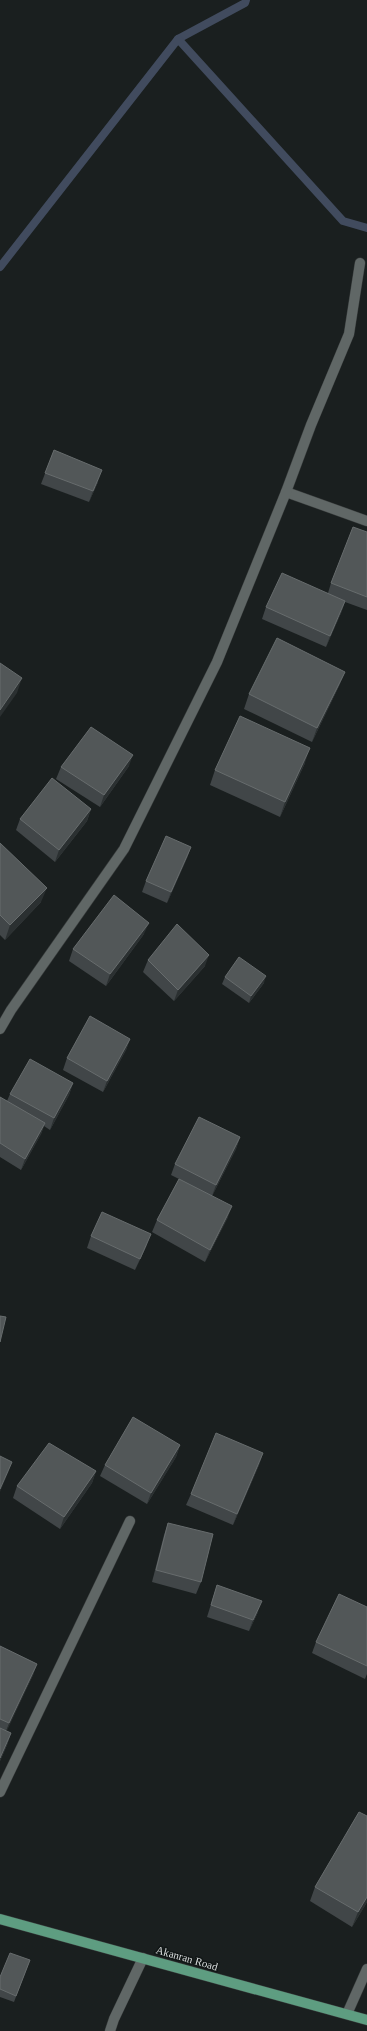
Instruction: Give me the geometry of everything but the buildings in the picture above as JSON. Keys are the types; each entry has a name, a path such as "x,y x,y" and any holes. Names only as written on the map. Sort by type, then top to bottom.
{"main road":[{"name":"Akanran Road","path":"0,1919 367,2020"}],"street":[{"path":"0,1029 11,1010 124,849 218,662 286,492 311,425 349,334 360,263"},
{"path":"286,492 367,521"},
{"path":"0,1792 130,1522"},
{"path":"110,2031 114,2019 143,1958"},
{"path":"347,2014 367,1969"}],"waterway":[{"path":"178,39 245,3 246,0"},
{"path":"0,267 178,39 343,221 367,228"}]}
